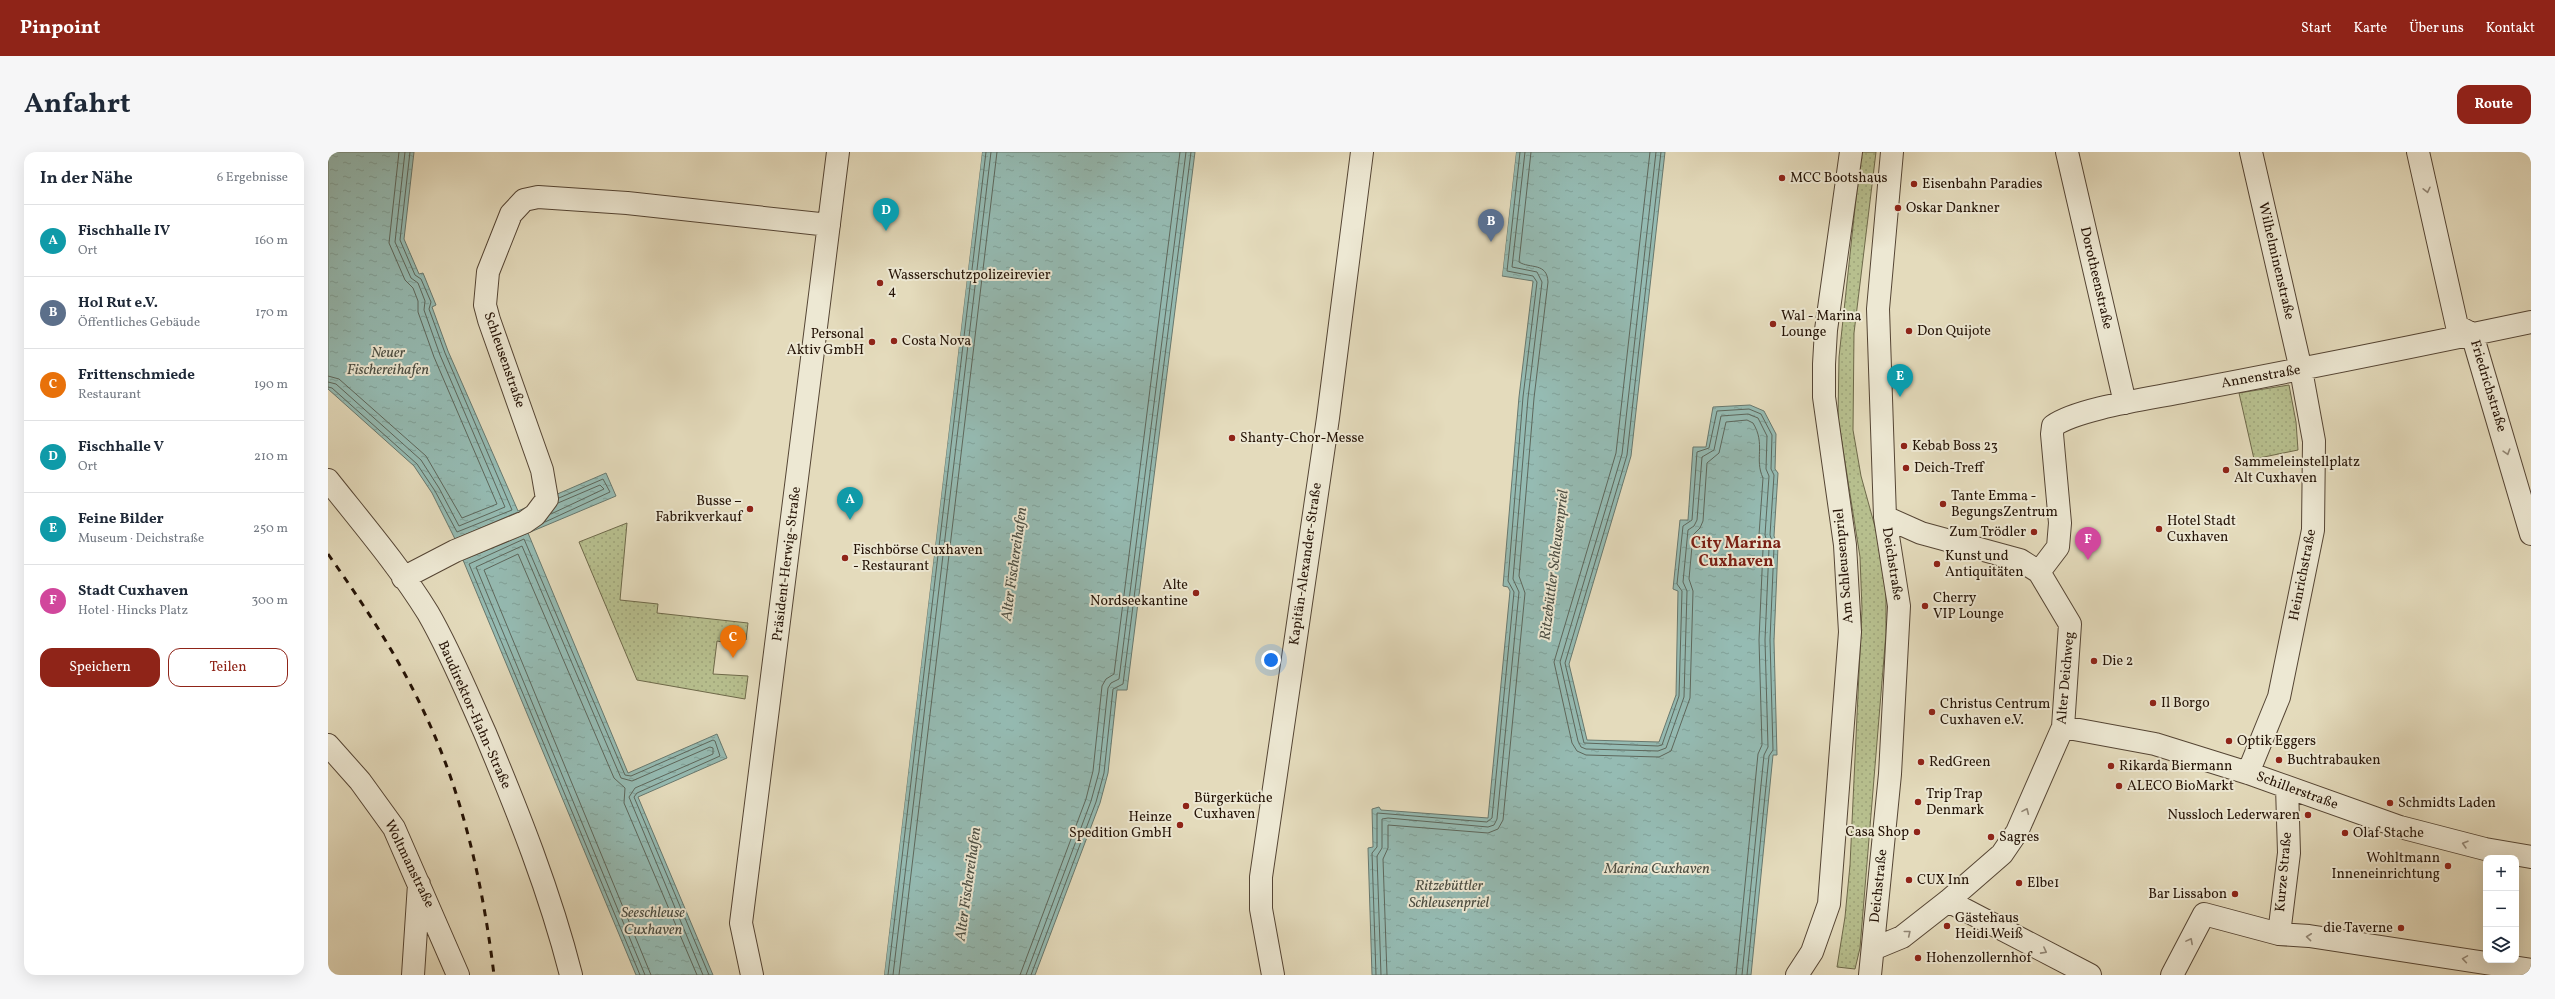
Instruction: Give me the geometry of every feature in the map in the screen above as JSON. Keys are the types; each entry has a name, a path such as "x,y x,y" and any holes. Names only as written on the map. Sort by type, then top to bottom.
{"street":[{"name":"Präsident-Herwig-Straße","path":"752,975 740,923 838,152"},
{"name":"Kapitän-Alexander-Straße","path":"1273,975 1261,909 1261,877 1328,418 1362,152"},
{"name":"Am Schleusenpriel","path":"1797,975 1812,952 1829,904 1850,632 1845,545 1824,397 1826,330 1850,152"},
{"name":"Deichstraße","path":"1870,975 1890,774 1899,606 1885,517 1878,309 1892,152"},
{"name":"Dorotheenstraße","path":"2067,152 2126,403"},
{"name":"Wilhelminenstraße","path":"2251,152 2301,370"},
{"name":"Friedrichstraße","path":"2418,152 2457,326 2472,334 2531,534"},
{"name":"Schleusenstraße","path":"403,578 455,551 525,522 535,515 547,499 542,470 485,305 488,272 511,214 524,200 538,197 627,203 829,225"},
{"name":"Annenstraße","path":"2039,572 2058,547 2060,523 2053,426 2063,418 2126,403 2301,370 2531,322"},
{"name":"Heinrichstraße","path":"2248,773 2280,697 2313,530 2314,441 2301,370"},
{"name":"Baudirektor-Hahn-Straße","path":"328,480 403,578 428,614 447,651 494,757 545,889 571,975"},
{"name":"Alter Deichweg","path":"1873,949 1902,938 1948,901 2006,849 2017,832 2063,727 2070,624 2039,572 2020,560 1921,534 1885,517"},
{"name":"Schillerstraße","path":"2063,727 2155,744 2248,773 2400,827 2485,850 2531,857"},
{"name":"Woltmanstraße","path":"328,745 360,781 394,828 458,975"},
{"name":"Kurze Straße","path":"2279,934 2289,853 2287,787"},
{"path":"413,975 419,883"},
{"path":"1948,901 2090,975"},
{"path":"2172,975 2204,914 2279,934 2309,936 2531,970"}],"green space":[{"path":"1861,152 1876,152 1854,333 1853,430 1861,476 1880,545 1886,589 1886,633 1860,948 1855,969 1837,967 1845,917 1850,865 1862,609 1860,557 1838,418 1839,357"},
{"path":"2289,385 2296,422 2298,450 2254,459 2239,393"},
{"path":"627,523 620,600 658,604 657,613 748,623 746,640 728,636 728,643 717,641 713,674 748,676 745,699 637,680 579,542"}],"water":[{"name":"Neuer Fischereihafen","path":"328,152 414,152 404,239 419,274 423,273 436,305 432,307 448,351 518,511 606,473 616,496 528,533 518,512 455,539 432,493 414,466 328,389"},
{"name":"Alter Fischereihafen","path":"982,152 1195,152 1127,690 1117,690 1108,773 1100,803 1035,975 884,975"},
{"path":"1516,152 1665,152 1631,456 1569,664 1587,740 1659,742 1676,695 1678,591 1673,589 1680,520 1688,520 1693,447 1706,447 1713,407 1750,405 1764,411 1776,434 1775,469 1778,473 1774,536 1778,546 1774,641 1777,755 1773,755 1751,975 1372,975 1368,848 1373,847 1372,809 1379,807 1381,810 1488,818 1510,591 1508,587 1503,586 1519,397 1533,281 1502,276"},
{"name":"Seeschleuse Cuxhaven","path":"528,533 628,773 717,734 727,758 638,797 713,975 636,975 463,560"}],"pier":[{"path":"980,152 982,152 884,975 882,975"},
{"path":"1514,152 1516,152 1502,276 1500,275"}],"railway":[{"path":"328,554 355,592 392,651 414,691 438,743 450,775 470,840 484,907 494,975"}],"place":[{"name":"MCC Bootshaus","path":"1782,178"},
{"name":"Eisenbahn Paradies","path":"1914,184"},
{"name":"Oskar Dankner","path":"1898,208"},
{"name":"Fischhalle V","path":"886,231"},
{"name":"Hol Rut e.V.","path":"1491,242"},
{"name":"Wasserschutzpolizeirevier 4","path":"880,283"},
{"name":"Wal - Marina Lounge","path":"1773,324"},
{"name":"Don Quijote","path":"1909,331"},
{"name":"Costa Nova","path":"894,341"},
{"name":"Personal Aktiv GmbH","path":"872,342"},
{"name":"Feine Bilder","path":"1900,397"},
{"name":"Shanty-Chor-Messe","path":"1232,438"},
{"name":"Kebab Boss 23","path":"1904,446"},
{"name":"Deich-Treff","path":"1906,468"},
{"name":"Sammeleinstellplatz Alt Cuxhaven","path":"2226,470"},
{"name":"Tante Emma - BegungsZentrum","path":"1943,504"},
{"name":"Busse – Fabrikverkauf","path":"750,509"},
{"name":"Fischhalle IV","path":"850,520"},
{"name":"Hotel Stadt Cuxhaven","path":"2159,529"},
{"name":"Zum Trödler","path":"2034,532"},
{"name":"Fischbörse Cuxhaven - Restaurant","path":"845,558"},
{"name":"Stadt Cuxhaven","path":"2088,560"},
{"name":"Kunst und Antiquitäten","path":"1937,564"},
{"name":"Alte Nordseekantine","path":"1196,593"},
{"name":"Cherry VIP Lounge","path":"1925,606"},
{"name":"Frittenschmiede","path":"733,658"},
{"name":"Die 2","path":"2094,661"},
{"name":"Il Borgo","path":"2153,703"},
{"name":"Christus Centrum Cuxhaven e.V.","path":"1932,712"},
{"name":"Optik Eggers","path":"2229,741"},
{"name":"Buchtrabauken","path":"2279,760"},
{"name":"RedGreen","path":"1921,762"},
{"name":"Rikarda Biermann","path":"2111,766"},
{"name":"ALECO BioMarkt","path":"2119,786"},
{"name":"Trip Trap Denmark","path":"1918,802"},
{"name":"Schmidts Laden","path":"2390,803"},
{"name":"Bürgerküche Cuxhaven","path":"1186,806"},
{"name":"Nussloch Lederwaren","path":"2308,815"},
{"name":"Heinze Spedition GmbH","path":"1180,825"},
{"name":"Casa Shop","path":"1917,832"},
{"name":"Olaf Stache","path":"2345,833"},
{"name":"Sagres","path":"1991,837"},
{"name":"Wohltmann Inneneinrichtung","path":"2448,866"},
{"name":"CUX Inn","path":"1909,880"},
{"name":"Elbe1","path":"2019,883"},
{"name":"Bar Lissabon","path":"2235,894"},
{"name":"Gästehaus Heidi Weiß","path":"1947,926"},
{"name":"die Taverne","path":"2401,928"},
{"name":"Hohenzollernhof","path":"1918,958"}],"district":[{"name":"City Marina Cuxhaven","path":"1736,553"}],"water label":[{"name":"Ritzebüttler Schleusenpriel","path":"1555,565"},
{"name":"Marina Cuxhaven","path":"1657,869"},
{"name":"Ritzebüttler Schleusenpriel","path":"1449,894"}]}
